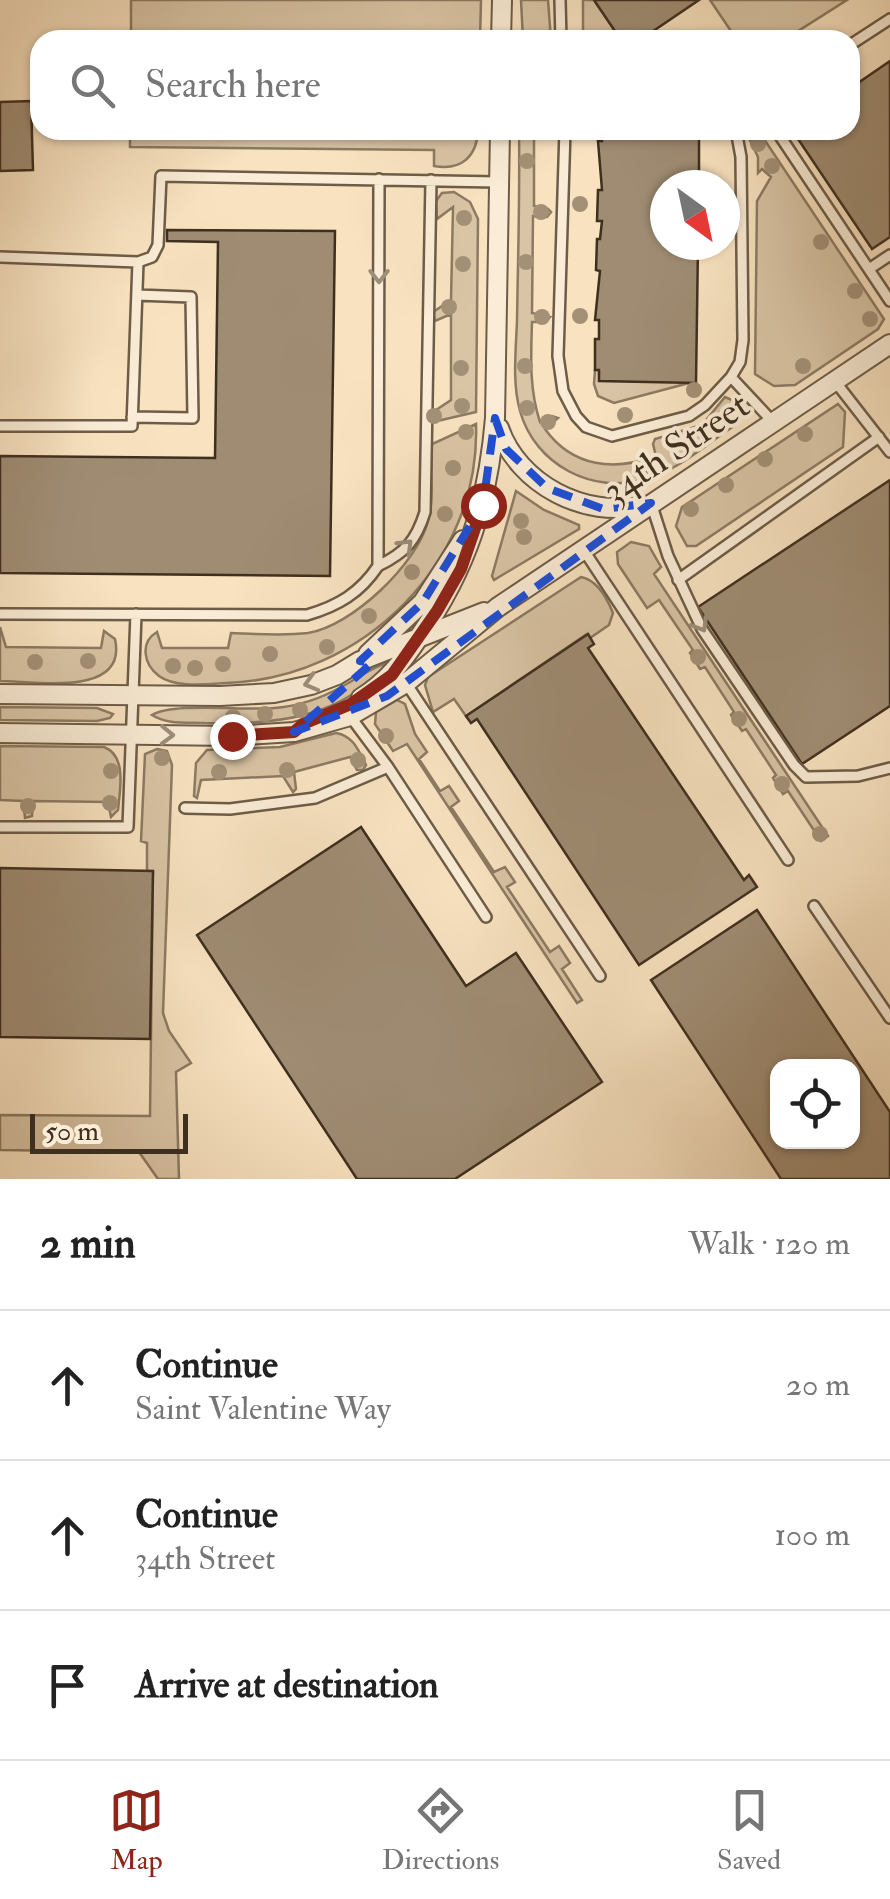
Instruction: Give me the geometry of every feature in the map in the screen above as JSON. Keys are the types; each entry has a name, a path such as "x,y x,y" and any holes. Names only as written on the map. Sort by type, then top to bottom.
{"street":[{"path":"501,30 502,0"},
{"path":"360,661 423,602 483,505 496,418 500,140"},
{"name":"34th Street","path":"0,733 232,736 294,732 350,716 406,683 498,607 890,344"},
{"path":"496,418 506,448 522,469 547,488 603,509 651,503"},
{"name":"34th Street","path":"294,732 303,724 351,704 392,675 461,569 483,505"},
{"name":"34th Street","path":"0,694 274,692 337,675 360,661 498,607"}],"lane":[{"path":"560,0 561,30"},
{"path":"860,38 890,19"},
{"path":"565,140 558,356 563,391 576,416 598,433 624,436 698,411 740,362 738,140"},
{"path":"783,140 890,301"},
{"path":"0,257 138,262 152,257 158,246 161,176 498,182"},
{"path":"378,566 379,179"},
{"path":"0,614 307,615 349,598 368,582 378,566 404,552 416,538 425,512 431,180"},
{"path":"869,269 890,254"},
{"path":"0,426 132,426 138,262"},
{"path":"132,418 192,418 191,297 137,294"},
{"path":"731,377 773,422"},
{"path":"834,380 890,452"},
{"path":"678,580 879,437"},
{"path":"651,503 678,580 702,629 794,765 806,776 858,776 890,768"},
{"path":"583,549 788,860"},
{"path":"0,827 128,827 136,614"},
{"path":"406,683 600,976"},
{"path":"350,716 486,917"},
{"path":"185,808 230,809 315,798 388,767"},
{"path":"814,906 890,1018"}],"highlighted area":[{"path":"495,418 506,449 547,488 603,509 651,503 387,696 294,732 372,663 360,661 423,602 483,505"}],"shaded area":[{"path":"131,0 481,0 480,30 131,30"},
{"path":"521,0 548,0 550,30 522,30"},
{"path":"583,0 594,0 614,30 583,30"},
{"path":"710,0 847,0 800,30 730,30"},
{"path":"130,140 476,140 466,160 444,167 434,166 434,150 130,147"},
{"path":"519,140 534,140 534,206 551,212 547,217 533,216 532,313 550,317 545,322 532,322 532,385 540,422 552,416 558,418 545,429 556,442 582,459 625,464 656,456 655,439 702,425 725,397 739,410 737,424 658,475 626,483 587,479 552,460 528,430 518,400 515,378"},
{"path":"750,140 765,140 884,319 878,329 795,385 774,386 755,374 757,201 771,177 762,169 758,173 758,157"},
{"path":"454,192 470,202 478,219 476,412 433,422 430,414 451,400 451,314 435,321 433,312 451,300 453,207 437,219 436,201 442,193"},
{"path":"595,370 693,382 614,403 598,396"},
{"path":"838,404 845,412 843,447 696,546 687,546 676,526 682,507"},
{"path":"476,424 472,475 458,523 435,566 404,604 366,636 323,660 276,676 191,684 166,680 154,671 146,647 157,632 162,648 228,648 231,633 308,633 344,619 362,606 397,573 421,538 431,502 432,444"},
{"path":"516,491 544,510 579,525 579,529 494,580 492,576"},
{"path":"631,542 649,546 661,567 654,574 828,836 821,841 788,791 783,794 773,778 776,775 746,729 742,731 731,715 734,712 705,667 700,669 690,653 693,650 659,600 647,608 618,564 617,552"},
{"path":"581,577 597,586 604,596 613,613 609,625 590,638 587,634 466,716 454,699 433,712 425,685 428,677"},
{"path":"0,627 6,647 101,648 104,631 115,639 115,658 107,670 75,682 0,681"},
{"path":"388,663 350,696 305,715 230,723 171,722 152,715 176,709 292,706 325,695"},
{"path":"397,700 405,704 415,734 427,752 419,759 440,791 449,786 459,801 451,807 494,872 505,867 515,882 507,887 550,952 559,946 570,963 562,969 582,1000 577,1003 407,744 393,751 375,724 376,712"},
{"path":"0,707 97,708 113,714 97,721 0,720"},
{"path":"336,733 354,744 366,765 363,770 357,770 350,757 294,772 293,792 283,776 201,780 197,798 194,796 196,763 207,750 280,747"},
{"path":"0,746 104,747 119,765 118,810 111,817 108,802 33,801 32,816 25,818 23,801 0,800"},
{"path":"157,749 167,751 172,765 163,1013 169,1031 191,1063 176,1072 179,1179 158,1179 139,1152 0,1150 0,1115 150,1116 153,872 147,871 147,843 141,841 145,754"}],"building":[{"path":"594,0 699,0 655,30 614,30"},
{"path":"890,61 890,237 872,249 799,140 860,140 860,82"},
{"path":"30,101 33,170 0,171 0,102"},
{"path":"699,140 699,170 650,170 650,260 698,260 696,383 599,381 599,370 595,370 595,339 599,339 599,320 595,320 600,271 596,270 597,239 602,221 597,221 598,190 602,190 598,141"},
{"path":"167,230 335,231 330,576 0,573 0,456 215,458 218,242 167,241"},
{"path":"890,480 890,706 802,764 698,607"},
{"path":"588,634 594,644 588,648 744,880 749,875 757,887 639,965 477,719 471,723 466,716"},
{"path":"361,827 466,986 516,953 602,1082 455,1179 357,1179 197,935"},
{"path":"0,868 153,871 150,1039 0,1037"},
{"path":"757,910 855,1059 770,1059 770,1149 860,1149 860,1066 890,1112 890,1179 781,1179 651,980"}],"route":[{"path":"232,736 294,732 303,724 351,704 392,675 461,569 483,505"}]}
